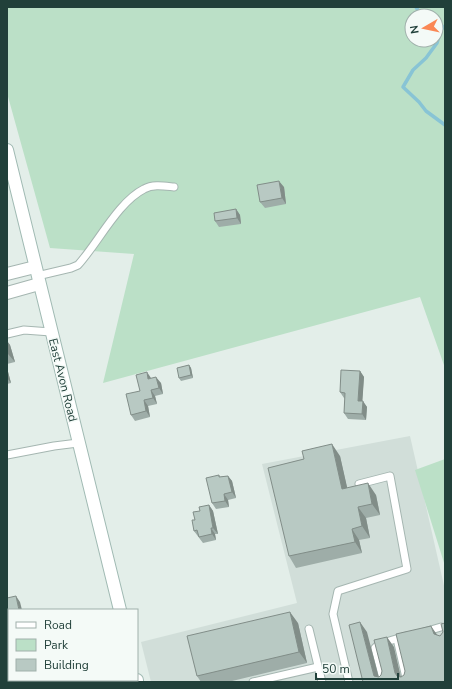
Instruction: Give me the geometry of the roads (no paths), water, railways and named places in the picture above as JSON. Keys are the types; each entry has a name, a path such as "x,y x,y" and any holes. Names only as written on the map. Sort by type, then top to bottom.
{"main road":[{"name":"East Avon Road","path":"7,150 120,609"},
{"path":"7,274 37,276"},
{"path":"7,293 37,276"}],"lane":[{"path":"37,276 78,265 128,201 144,189 157,185 174,187"},
{"path":"7,334 24,330 51,332"},
{"path":"7,455 54,446 78,444"},
{"path":"350,682 333,614 338,591 407,569 390,476 358,484"},
{"path":"309,629 322,682"},
{"path":"384,682 375,648 379,644 415,634 443,629"},
{"path":"397,639 407,682"},
{"path":"253,682 318,666"}],"waterway":[{"path":"433,48 426,58 413,70 403,87 426,111 445,125"}]}
